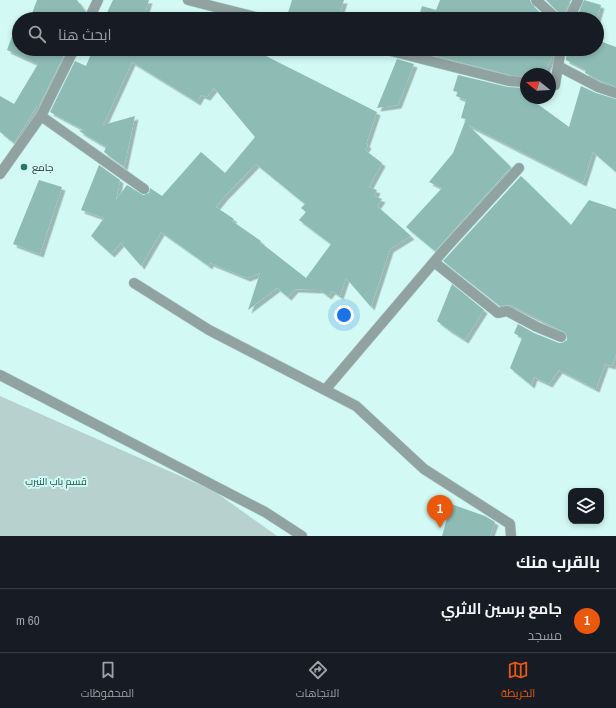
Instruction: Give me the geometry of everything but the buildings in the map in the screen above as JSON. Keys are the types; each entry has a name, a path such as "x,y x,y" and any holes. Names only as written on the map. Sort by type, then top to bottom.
{"street":[{"path":"92,12 98,0"},
{"path":"188,0 235,12"},
{"path":"536,0 549,12"},
{"path":"572,12 578,0"},
{"path":"0,174 41,116 71,56"},
{"path":"411,56 509,81 520,82"},
{"path":"556,79 560,56"},
{"path":"558,66 598,87 616,93"},
{"path":"41,116 144,189"},
{"path":"325,390 434,262 519,168"},
{"path":"434,262 498,313 507,311 537,327 561,337"},
{"path":"134,283 209,330 356,406 424,469 510,524 511,536"},
{"path":"0,375 265,512 302,536"}],"green space":[{"name":"قسم باب النيرب","path":"0,396 214,491 277,536 0,536"}],"place":[{"name":"جامع","path":"24,167"},
{"name":"جامع برسين الاثري","path":"440,528"}]}
